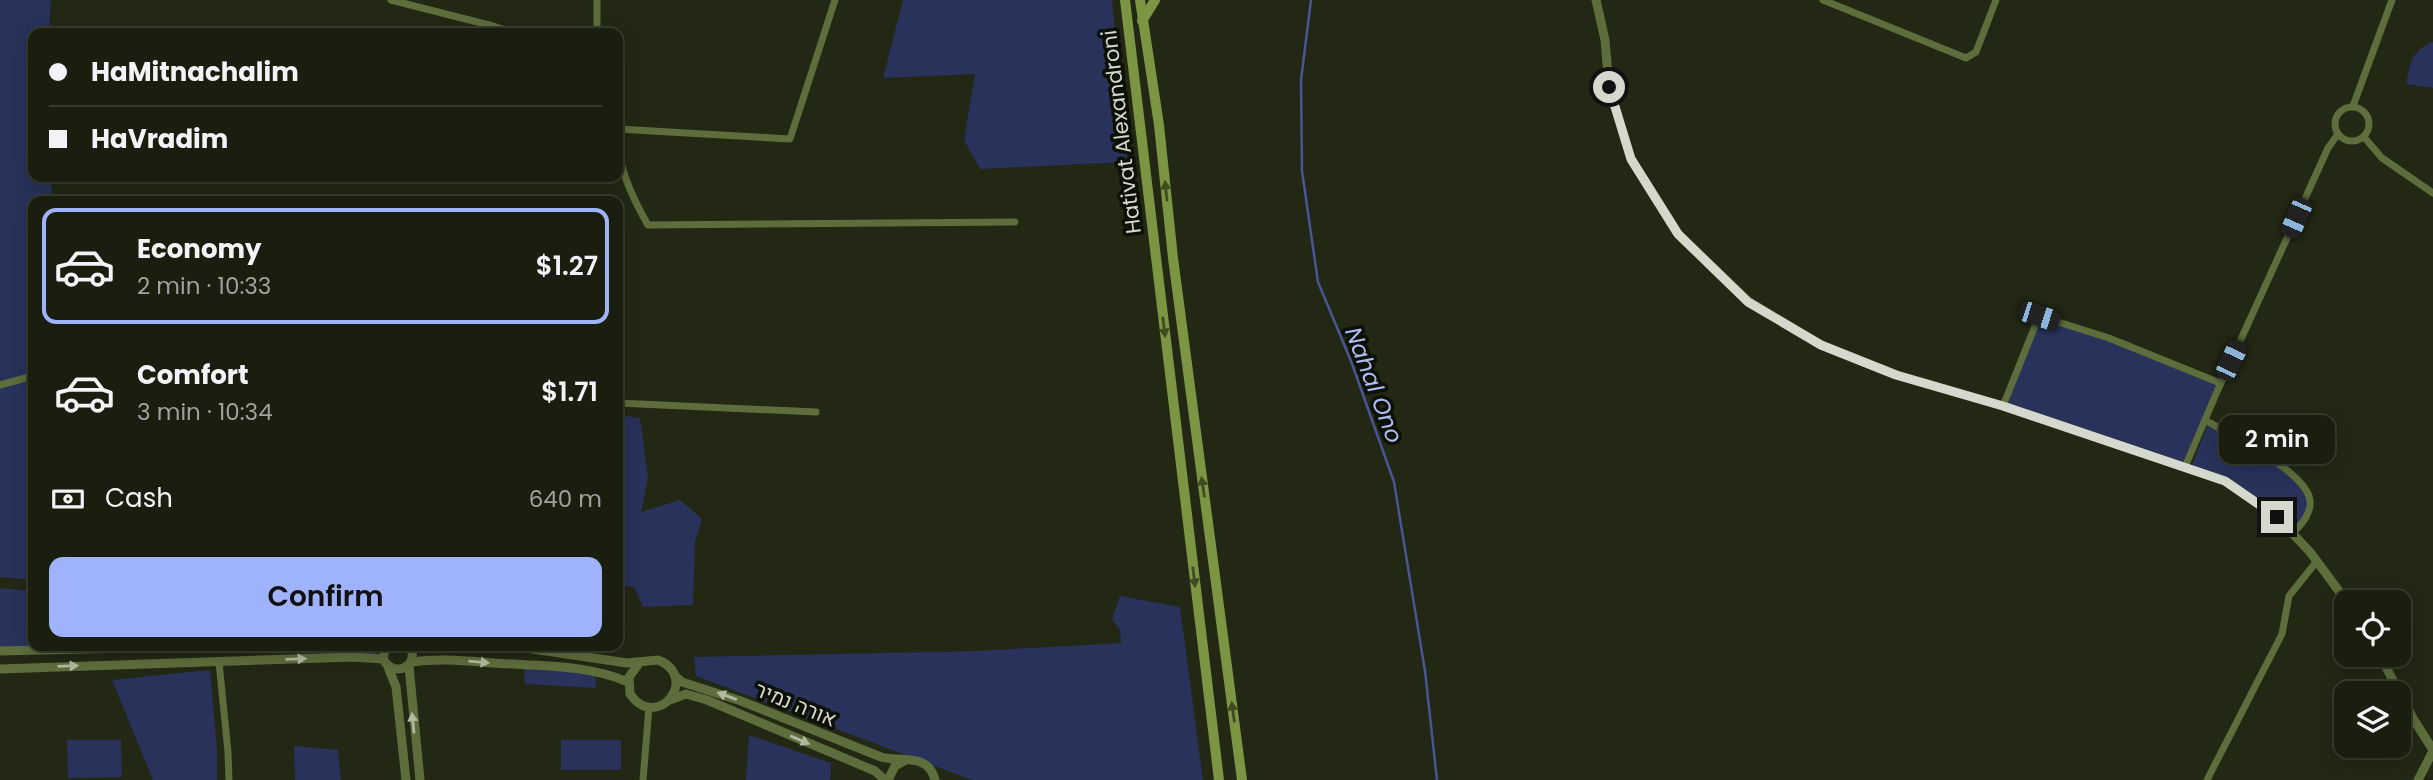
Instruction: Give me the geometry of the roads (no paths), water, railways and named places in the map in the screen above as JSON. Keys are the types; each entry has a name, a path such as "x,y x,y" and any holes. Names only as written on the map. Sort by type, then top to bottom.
{"main road":[{"name":"Hativat Alexandroni","path":"1125,0 1219,780"},
{"name":"Hativat Alexandroni","path":"1140,0 1159,125 1173,258 1242,780"},
{"path":"1142,21 1155,0"}],"street":[{"path":"391,0 499,28"},
{"path":"597,0 597,28"},
{"path":"623,129 790,139 835,0"},
{"path":"1596,0 1605,40 1609,87 1631,159 1678,234 1748,302 1821,345 1896,375 2003,406 2225,481 2277,517 2317,561 2338,590"},
{"path":"1823,0 1966,58 1976,52 1996,0"},
{"path":"1846,9 1850,0"},
{"path":"2353,106 2392,0"},
{"path":"2353,106 2363,110 2370,126 2364,137 2352,141 2338,134 2335,123 2341,111 2353,106"},
{"path":"2185,467 2220,383 2328,148 2338,134"},
{"path":"2364,137 2382,158 2433,193"},
{"path":"623,170 648,225 1015,222"},
{"path":"2003,406 2039,316 2109,338 2220,383"},
{"path":"0,385 28,377"},
{"path":"623,403 816,412"},
{"path":"2205,420 2267,457 2302,484 2309,496 2310,506 2302,525 2292,533"},
{"path":"2207,780 2282,634 2288,596 2317,561"},
{"path":"0,651 28,650"},
{"path":"386,651 386,663 396,687 407,780"},
{"path":"412,651 410,664 419,780"},
{"path":"546,651 627,663 658,660 669,666 675,676 676,689 662,705 649,707 634,699 628,682 631,671 640,662"},
{"path":"0,669 353,657 386,663 396,670 410,664 445,659 554,666 605,672 628,682"},
{"path":"219,662 229,780"},
{"path":"2386,667 2433,750 2418,780"},
{"name":"אורה נמיר","path":"675,676 682,682 741,701 881,757 923,762 937,779"},
{"name":"אורה נמיר","path":"668,701 686,694 707,700 875,771 887,780"},
{"path":"643,780 649,707"},
{"path":"887,780 895,766 905,760"}],"waterway":[{"name":"Nahal Ono","path":"1311,0 1301,80 1302,171 1318,282 1351,361 1394,482 1425,671 1437,780"}]}
